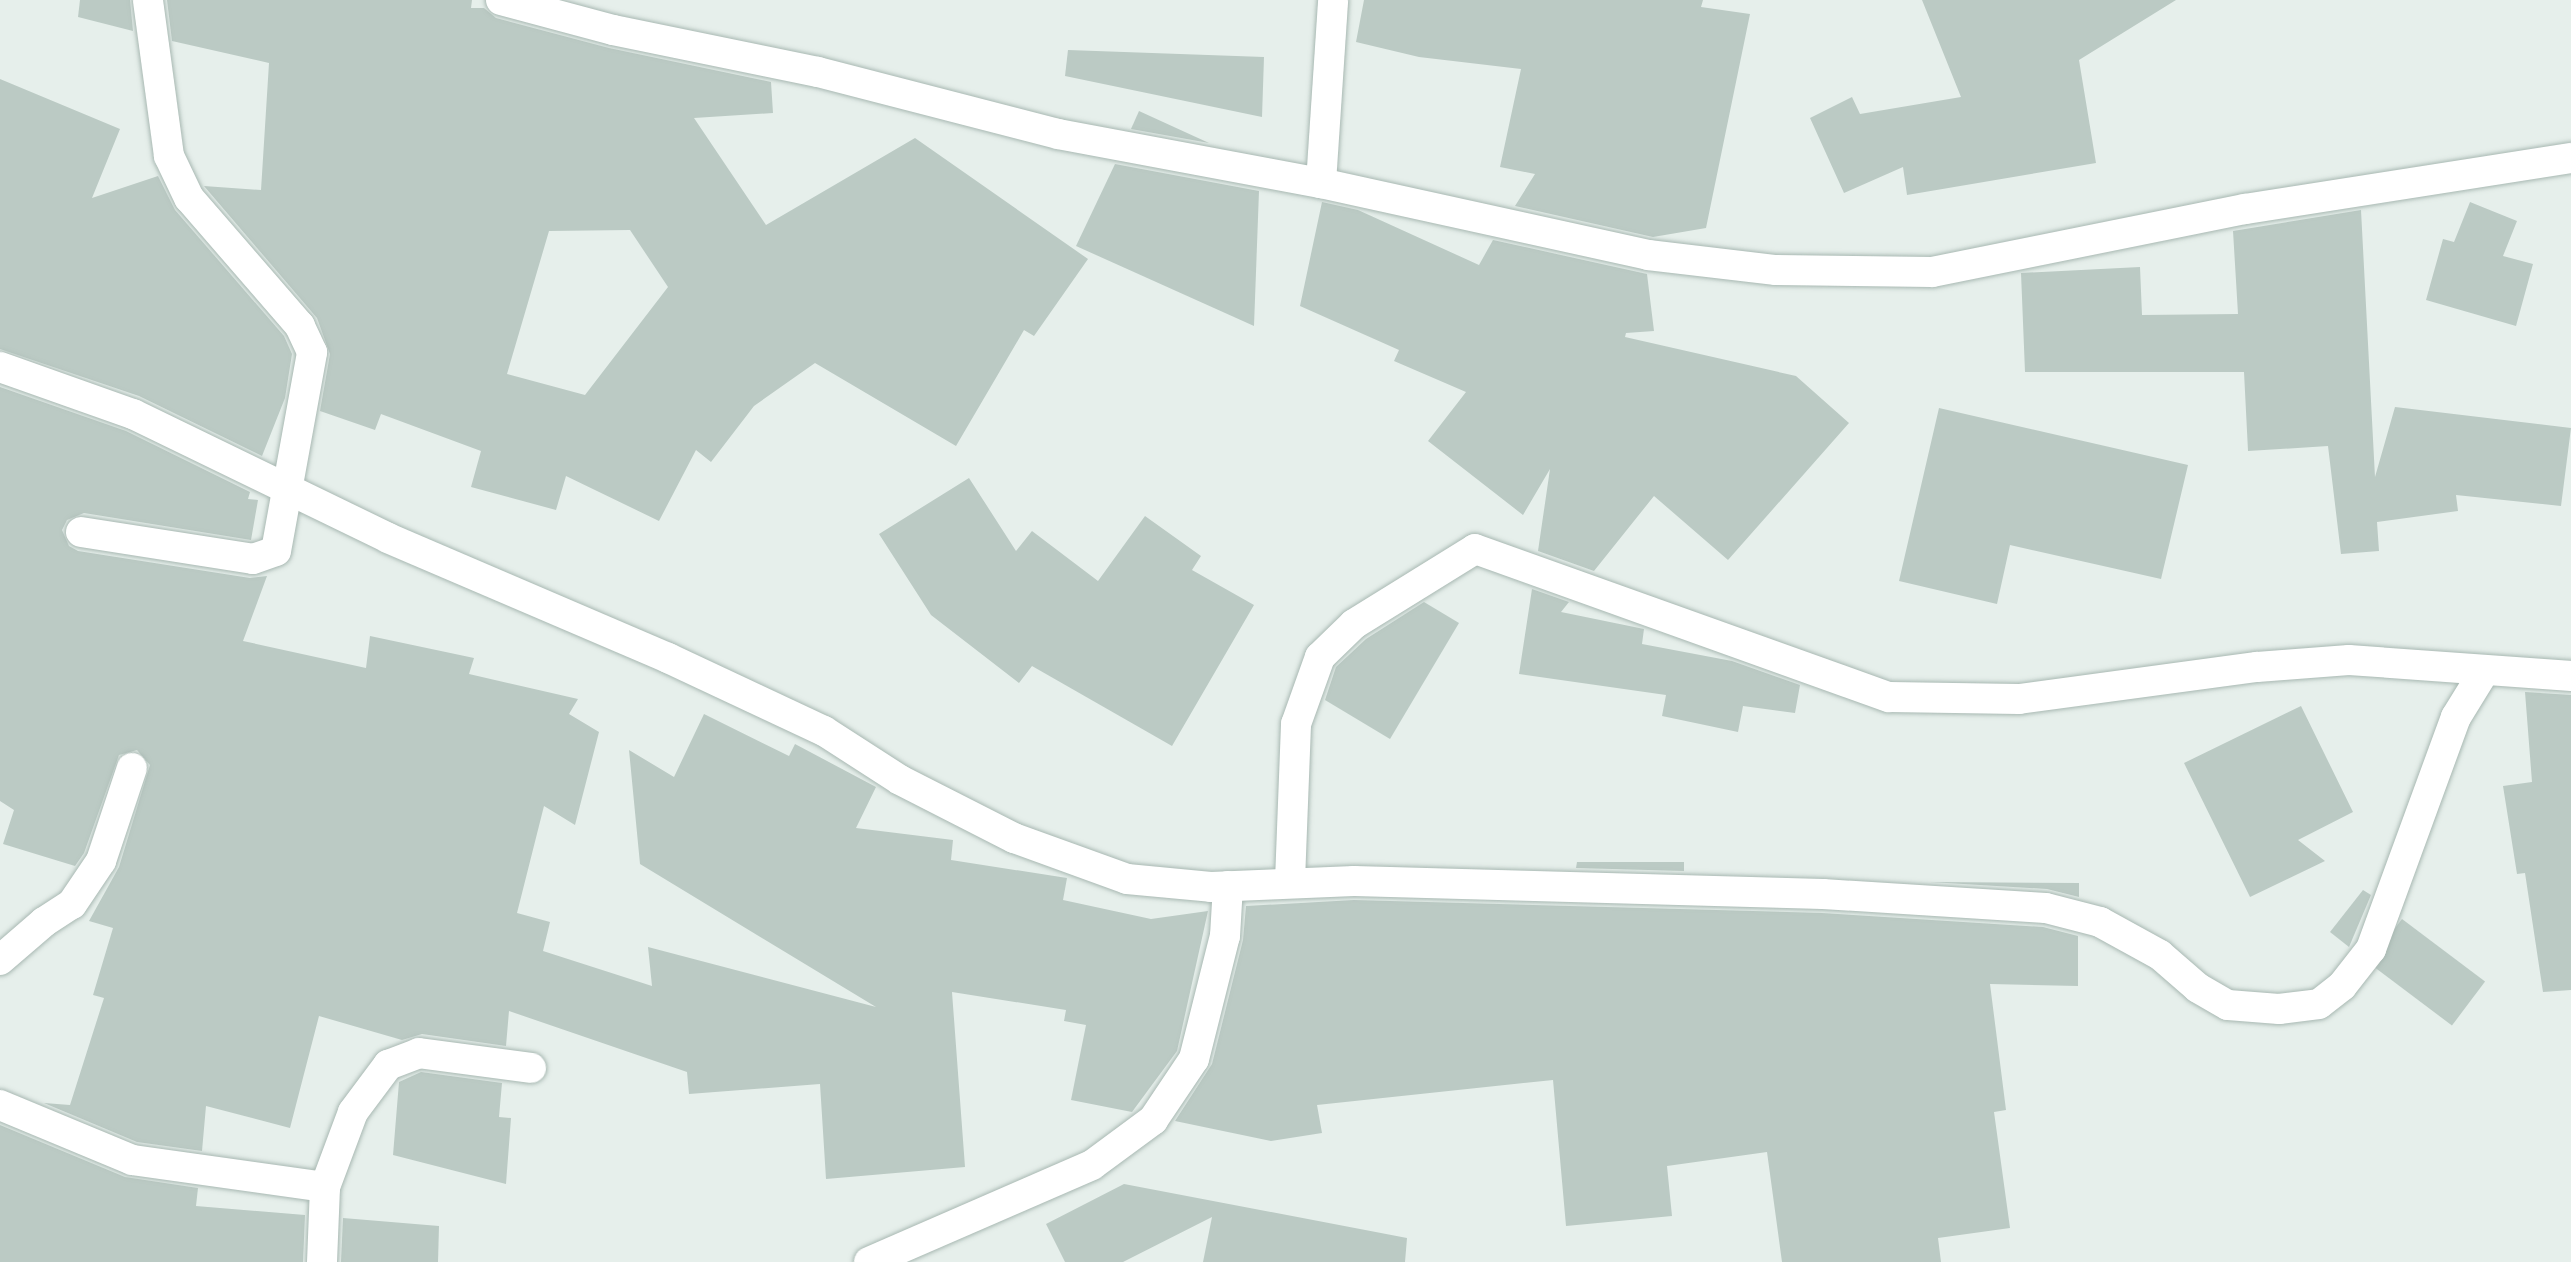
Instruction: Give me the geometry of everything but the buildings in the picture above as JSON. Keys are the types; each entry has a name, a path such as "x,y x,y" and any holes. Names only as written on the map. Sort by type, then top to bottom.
{"street":[{"path":"81,532 262,558 280,545 312,352 300,326 189,198 167,140 148,0"},
{"path":"501,0 613,30 818,72 1058,134 1321,183 1648,255 1776,270 1932,272 2245,210 2571,158"},
{"path":"1321,183 1333,0"},
{"path":"0,367 133,414 287,489 824,731 900,780 1014,838 1127,878 1228,886 1290,881 1823,894 2046,908 2100,922 2160,955 2198,988 2228,1005 2279,1009 2319,1004 2342,986 2371,949 2456,717 2485,670"},
{"path":"1290,881 1296,724 1320,657 1354,624 1475,549 1889,698 2020,699 2258,667 2349,660 2571,676"},
{"path":"0,960 72,904 101,861 132,768"},
{"path":"869,1262 1092,1166 1154,1120 1194,1059 1225,936 1228,886"},
{"path":"322,1262 326,1187 353,1112 388,1066 419,1052 531,1068"},
{"path":"0,1105 132,1160 326,1187"}]}
